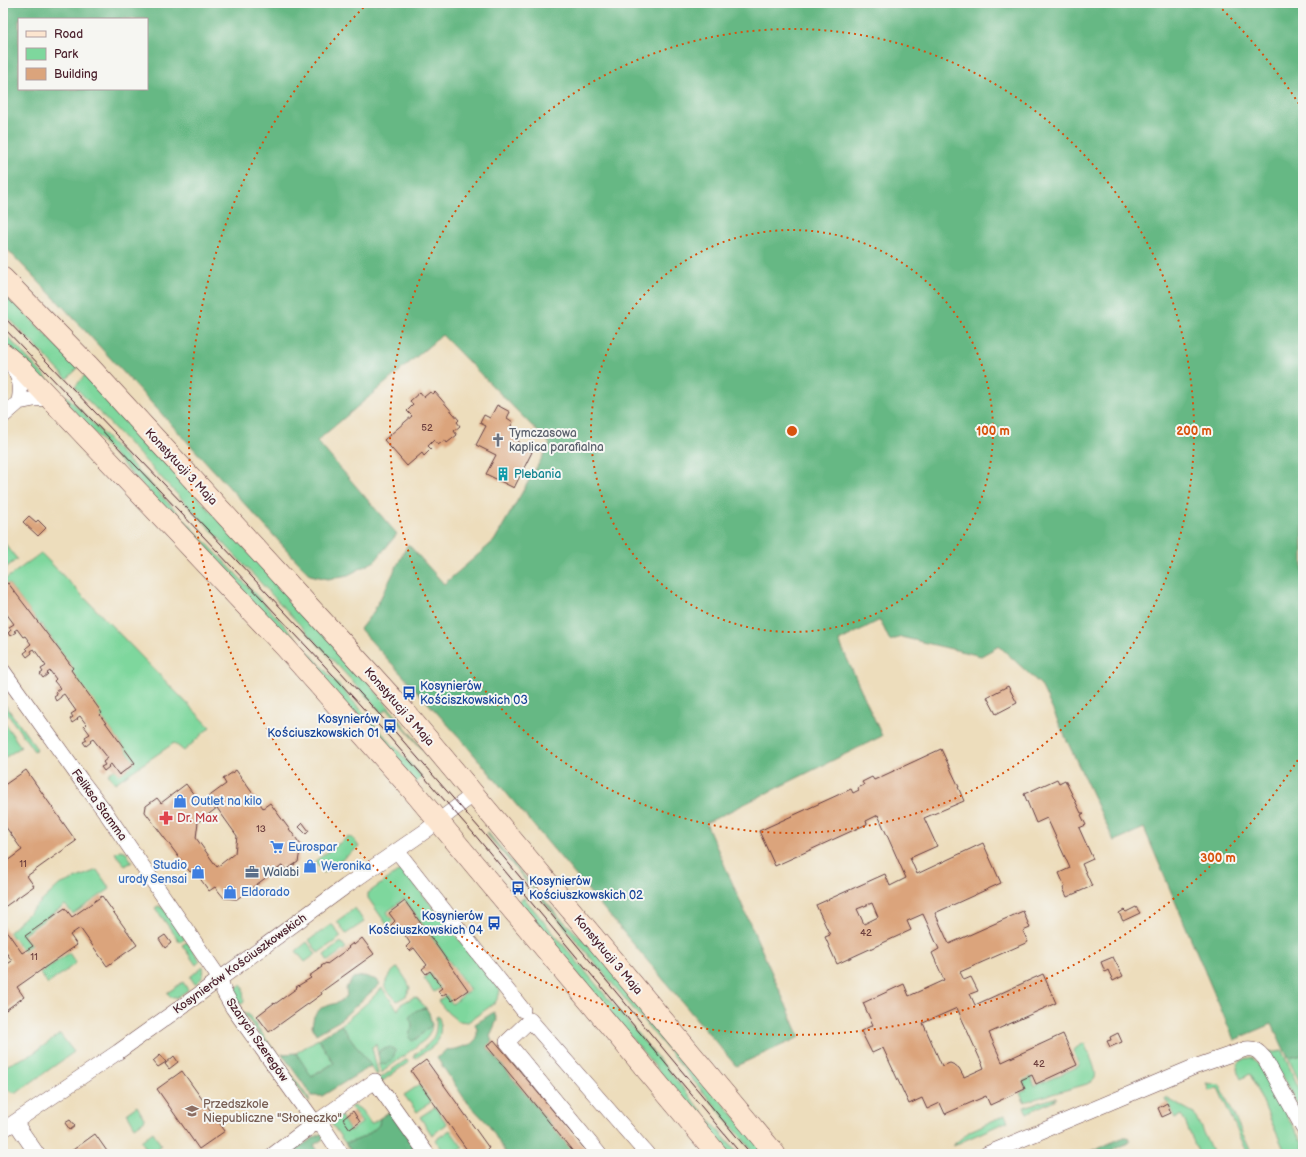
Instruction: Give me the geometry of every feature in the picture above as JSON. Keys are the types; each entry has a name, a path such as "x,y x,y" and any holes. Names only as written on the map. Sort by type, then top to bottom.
{"street":[{"name":"Konstytucji 3 Maja","path":"3,278 89,366 406,713 775,1154"},
{"path":"6,356 23,370 286,647 439,821 717,1154"},
{"path":"6,356 20,382 21,388 19,402"},
{"path":"3,416 19,402 48,398"},
{"name":"Feliksa Stamma","path":"3,671 104,810 220,979"},
{"name":"Kosynierów Kościuszkowskich","path":"9,1126 118,1052 346,886 439,821 474,794"},
{"path":"397,851 523,1010"},
{"name":"Szarych Szeregów","path":"220,979 224,992 234,1008 315,1123 323,1126 341,1154"},
{"path":"598,1154 507,1042 530,1020 646,1154"},
{"path":"987,1154 1194,1067 1246,1049 1254,1049 1265,1059 1303,1128"},
{"path":"274,1154 375,1081 427,1154"},
{"path":"9,1126 37,1154"}],"green space":[{"path":"3,3 1303,3 1303,1055 1288,1058 1272,1024 1234,1040 1144,828 1114,841 1041,685 999,646 981,656 901,637 890,641 880,620 839,641 882,736 706,823 800,1037 736,1066 460,738 360,629 374,611 408,544 444,584 494,541 550,444 442,335 317,441 397,534 375,561 348,575 328,579 310,575 65,309 3,245"},
{"path":"3,290 78,368 67,379 3,312"},
{"path":"3,332 56,388 51,393 3,342"},
{"path":"85,375 368,682 436,765 387,709 382,713 218,537 75,387"},
{"path":"67,396 275,615 422,777 416,783 62,398"},
{"path":"3,541 17,559 3,570"},
{"path":"41,553 210,727 184,751 174,743 115,783 108,774 115,768 120,774 135,763 100,715 71,670 73,668 41,624 40,625 8,583 3,586 3,581"},
{"path":"3,702 37,749 34,751 3,708"},
{"path":"3,721 21,747 3,759"},
{"path":"487,832 557,915 593,949 766,1154 755,1154 486,833"},
{"path":"348,837 353,838 359,847 324,873 315,861"},
{"path":"120,850 125,851 132,862 125,866 115,853"},
{"path":"402,869 500,990 495,1003 468,1022 458,1021 448,1013 438,1001 446,995 452,1004 470,990 404,899 387,912 393,921 387,925 368,898 368,893"},
{"path":"97,870 110,889 73,914 65,905 23,935 31,945 23,951 9,932 59,885"},
{"path":"524,898 738,1154 728,1154 518,902"},
{"path":"158,906 163,908 185,939 180,942 155,908"},
{"path":"355,908 364,922 346,934 337,921"},
{"path":"332,924 341,937 318,953 309,940"},
{"path":"187,942 200,961 196,965 182,945"},
{"path":"307,942 316,954 305,962 296,951"},
{"path":"341,942 346,948 328,961 324,955"},
{"path":"69,953 76,963 48,984 40,973"},
{"path":"203,966 204,972 195,984 190,977"},
{"path":"397,968 407,981 410,988 406,996 397,1001 385,988 385,985 388,976"},
{"path":"430,973 440,988 434,992 424,978"},
{"path":"364,976 377,980 380,984 339,1021 316,1034 312,1026 314,1016 321,1008 339,1002 347,996 346,988 353,978"},
{"path":"183,982 188,990 176,998 172,998 167,993"},
{"path":"241,985 243,987 244,1002 242,1004 237,1003 229,992"},
{"path":"382,988 398,1010 401,1004 414,997 417,998 426,1008 421,1009 412,1022 412,1030 409,1033 418,1039 423,1032 432,1025 426,1039 381,1073 379,1060 380,1063 380,1050 378,1055 376,1044 372,1047 378,1073 377,1075 341,1025"},
{"path":"426,1008 432,1025 418,1038 412,1041 409,1038 412,1024 409,1018 416,1011"},
{"path":"243,1012 248,1014 309,1099 309,1102"},
{"path":"494,1012 497,1020 490,1036 492,1042 487,1047 575,1154 507,1154 489,1125 466,1101 437,1058 446,1050 456,1049 471,1044 477,1038 477,1029 475,1024"},
{"path":"438,1016 440,1029 437,1042 414,1058 414,1055 432,1040 436,1031 436,1017"},
{"path":"341,1025 371,1066 322,1096 312,1096 282,1054 296,1053 312,1077 334,1063 318,1039"},
{"path":"60,1034 74,1052 17,1093 11,1092 3,1086 3,1067 32,1054"},
{"path":"318,1039 334,1063 311,1077 296,1053"},
{"path":"1084,1043 1092,1060 1095,1071 1096,1075 1094,1080 1087,1084 1024,1102 1020,1093 1026,1090 1023,1081 1031,1077 1035,1086 1079,1066 1073,1050"},
{"path":"391,1047 395,1050 392,1059 385,1065 380,1063 378,1055 380,1050"},
{"path":"1282,1051 1303,1097 1303,1114 1268,1053"},
{"path":"1303,1055 1303,1089 1288,1058"},
{"path":"1247,1058 1254,1059 1259,1066 1303,1144 1303,1154 1286,1154 1250,1074 1241,1079 1237,1067 1240,1062"},
{"path":"407,1059 409,1062 381,1082 379,1079"},
{"path":"1206,1083 1220,1085 1252,1154 1248,1154 1218,1088 1209,1091"},
{"path":"419,1085 431,1102 417,1112 404,1095"},
{"path":"1057,1098 1027,1113 1024,1107"},
{"path":"1166,1098 1194,1113 1213,1154 1199,1154 1182,1115 1175,1119 1168,1102 1166,1102"},
{"path":"137,1106 145,1120 135,1127 127,1113"},
{"path":"353,1106 361,1110 371,1124 380,1118 379,1125 364,1137 345,1143 329,1120 339,1113 350,1131 362,1123 351,1107"},
{"path":"435,1107 447,1124 432,1135 420,1117"},
{"path":"392,1110 415,1149 408,1154 353,1154 345,1143 355,1141 368,1135 379,1125 380,1118"},
{"path":"1005,1115 1008,1121 952,1146 970,1131"},
{"path":"450,1130 463,1148 454,1154 446,1154 435,1140"},
{"path":"153,1132 161,1145 154,1154 150,1154 141,1141"},
{"path":"322,1133 323,1139 314,1145 320,1154 292,1154 294,1150"},
{"path":"1124,1137 1128,1137 1130,1139 1128,1143 1106,1154 1105,1151 1098,1154 1085,1154"}],"building":[{"path":"420,392 424,397 430,392 433,394 435,392 459,420 457,422 460,426 454,431 457,435 447,443 445,440 438,445 434,440 428,446 431,449 424,456 422,453 407,466 384,440 412,416 407,411 413,405 410,401"},
{"name":"Tymczasowa kaplica parafialna","path":"497,405 510,412 507,418 513,422 510,428 516,432 513,438 519,441 518,444 532,452 514,488 486,474 496,455 476,445 486,426 480,423 484,415 490,418"},
{"path":"29,516 36,522 38,520 46,528 38,536 23,522"},
{"path":"8,583 73,668 71,670 102,713 100,715 135,763 119,775 111,764 104,771 101,767 105,765 103,762 108,758 93,739 86,746 83,742 87,740 85,737 90,734 84,726 86,724 80,716 72,723 70,719 73,717 71,714 76,711 64,694 56,701 54,697 57,695 55,692 60,688 54,681 56,679 50,671 43,678 40,674 43,672 41,669 46,666 34,649 27,657 24,653 28,650 26,648 31,644 25,636 23,637 17,629 14,631 16,632 10,636 8,633 11,630 9,627 14,624 3,609 3,586"},
{"path":"1008,686 1017,703 996,714 987,697"},
{"path":"941,749 964,801 924,818 937,846 910,858 917,874 983,843 1001,883 935,913 949,944 1023,911 1030,928 1023,931 1028,942 960,972 964,980 971,977 978,991 970,994 975,1005 1043,974 1056,1003 989,1033 1002,1062 1063,1034 1077,1065 1036,1084 1032,1075 1021,1080 1025,1089 990,1105 986,1096 945,1114 940,1103 927,1109 922,1098 909,1104 883,1048 872,1053 861,1031 873,1025 863,1003 904,984 909,996 944,980 932,953 939,949 923,914 907,921 911,930 837,964 825,937 830,935 816,905 885,874 890,886 906,878 878,815 866,821 867,824 775,866 759,831 851,789 853,793 864,785 862,782 872,777 874,780","holes":["872,903 878,917 864,924 857,909","957,1008 984,1068 964,1077 959,1068 955,1065 950,1063 942,1066 923,1023"]},
{"path":"26,770 76,841 27,876 34,886 3,908 3,864 22,850 3,823 3,786"},
{"path":"236,770 263,808 270,803 301,845 298,862 286,870 283,865 237,899 224,898 215,887 209,891 194,870 190,872 145,812 146,806 157,798 161,803 186,784 200,803 226,784 223,779","holes":["217,808 237,836 235,853 217,867 196,838 198,822"]},
{"path":"1057,779 1059,783 1065,780 1081,813 1084,813 1081,815 1086,825 1079,828 1093,859 1082,864 1092,886 1067,897 1063,888 1065,887 1059,873 1070,868 1047,818 1036,823 1024,794"},
{"path":"303,823 309,831 306,834 299,827"},
{"path":"102,896 137,945 107,966 80,928 70,935 77,945 17,987 24,997 3,1012 3,967 12,961 3,948 3,926 22,953 33,946 25,936 65,908 72,917"},
{"path":"405,901 468,990 452,1001 446,993 442,996 440,994 438,991 442,988 430,971 426,974 422,969 427,965 414,948 410,951 406,947 410,943 399,926 394,930 391,925 395,921 389,913"},
{"path":"1136,907 1140,913 1123,921 1119,913 1124,910 1126,912"},
{"path":"165,935 171,943 165,948 159,939"},
{"path":"362,938 374,954 269,1032 257,1016 297,988 296,987 311,978 309,976 322,967 321,966 326,963 327,964 349,948 348,947 353,943 354,945"},
{"path":"1113,957 1123,976 1113,981 1108,970 1105,972 1101,962"},
{"path":"1118,1033 1122,1042 1110,1047 1107,1041 1111,1040 1110,1037"},
{"path":"494,1040 589,1154 575,1154 487,1046"},
{"path":"160,1055 166,1062 158,1067 153,1061"},
{"path":"174,1056 178,1062 169,1069 165,1064"},
{"path":"426,1060 489,1148 487,1150 490,1154 470,1154 411,1071"},
{"name":"Przedszkole Niepubliczne \"Słoneczko\"","path":"182,1071 225,1131 199,1149 157,1089"},
{"path":"1167,1103 1171,1113 1162,1117 1158,1108"},
{"path":"353,1111 360,1122 350,1129 343,1119"},
{"path":"70,1120 75,1126 70,1130 65,1123"},
{"path":"95,1134 109,1154 71,1154 70,1152"}],"tram line":[{"path":"3,316 207,529 390,726 480,829 751,1154"},
{"path":"3,327 202,535 390,738 474,834 741,1154"}],"place":[{"name":"Tymczasowa kaplica parafialna","path":"498,440"},
{"name":"Plebania","path":"503,474"},
{"name":"Kosynierów Kościszkowskich 03","path":"409,693"},
{"name":"Kosynierów Kościuszkowskich 01","path":"390,726"},
{"name":"Outlet na kilo","path":"180,801"},
{"name":"Dr. Max","path":"166,818"},
{"name":"Eurospar","path":"277,847"},
{"name":"Weronika","path":"310,866"},
{"name":"Studio urody Sensai","path":"198,872"},
{"name":"Walabi","path":"252,872"},
{"name":"Kosynierów Kościuszkowskich 02","path":"518,888"},
{"name":"Eldorado","path":"230,892"},
{"name":"Kosynierów Kościuszkowskich 04","path":"494,923"},
{"name":"Przedszkole Niepubliczne \"Słoneczko\"","path":"192,1111"}]}
